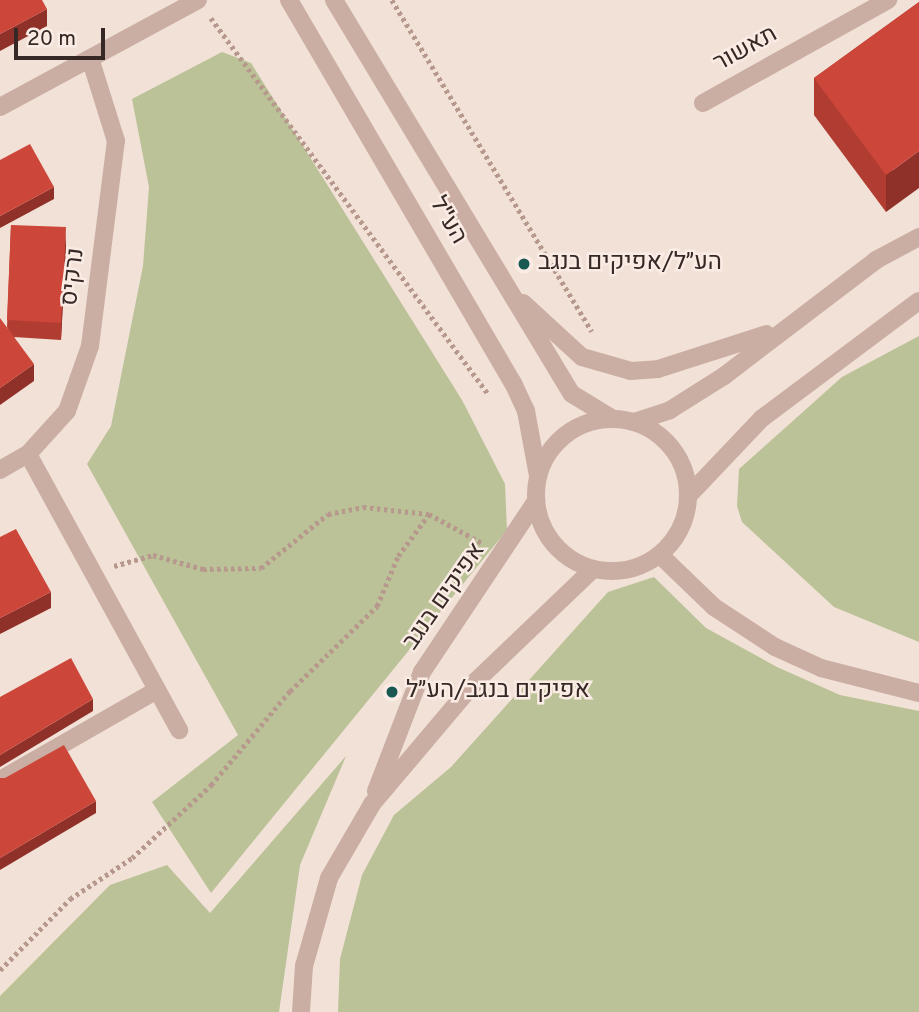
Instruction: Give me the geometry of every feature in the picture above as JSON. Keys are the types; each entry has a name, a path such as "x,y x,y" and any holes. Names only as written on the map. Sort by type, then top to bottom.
{"street":[{"name":"הע\"ל","path":"289,0 513,383 526,411 538,476"},
{"name":"הע\"ל","path":"334,0 503,284 572,394 613,419"},
{"name":"תאשור","path":"703,103 888,0"},
{"path":"0,107 202,6"},
{"name":"נרקיס","path":"0,470 27,454 67,411 90,346 116,141 91,61"},
{"path":"634,422 692,397 776,331 919,237"},
{"path":"503,284 582,357 631,371 658,369 776,331"},
{"path":"689,495 761,419 919,301"},
{"path":"613,419 634,422 673,449 689,495 686,517 660,555 617,571 593,569 553,544 536,501 538,476 565,435 613,419"},
{"path":"27,454 179,730"},
{"name":"אפיקים בנגב","path":"301,1012 304,966 329,878 372,804 422,672 504,556 536,501"},
{"path":"660,555 714,607 775,647 821,668 919,693"},
{"name":"אפיקים בנגב","path":"372,804 476,681 593,569"},
{"path":"0,780 157,690"}],"path":[{"path":"391,0 592,331"},
{"path":"202,6 494,401"},
{"path":"93,572 153,555 203,569 241,571 274,562 328,514 363,507 429,514 504,556"},
{"path":"0,970 70,899 132,858 211,785 290,691 377,606 398,556 429,514"}],"green space":[{"path":"222,52 251,63 462,400 505,484 507,530 211,893 152,802 238,735 87,464 111,426 143,266 149,187 132,99"},
{"path":"919,336 919,642 834,607 742,522 737,506 739,469 842,377"},
{"path":"654,577 706,628 777,667 840,695 919,711 919,1012 338,1012 340,959 362,875 394,815 451,767 608,592"},
{"path":"346,756 300,865 279,1012 0,1012 0,996 110,885 167,865 210,913"}],"building":[{"path":"0,0 42,0 47,9 0,34"},
{"path":"919,2 919,151 886,175 814,78"},
{"path":"30,144 54,187 0,216 0,160"},
{"path":"11,225 66,227 61,323 7,320"},
{"path":"0,318 34,364 0,388"},
{"path":"16,529 51,592 0,618 0,537"},
{"path":"71,658 93,699 0,755 0,697"},
{"path":"64,745 96,801 0,858 0,778 5,778"}],"place":[{"name":"הע״ל/אפיקים בנגב","path":"524,264"},
{"name":"אפיקים בנגב/הע״ל","path":"392,692"}]}
